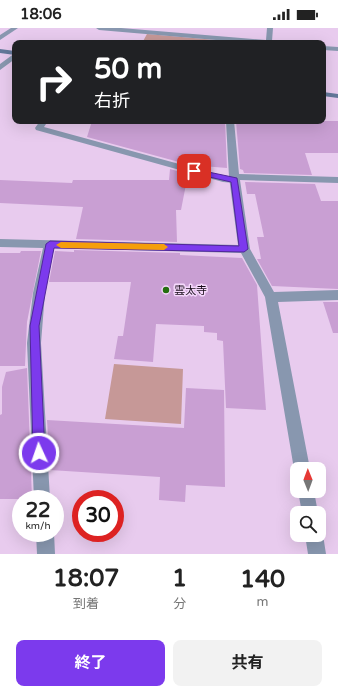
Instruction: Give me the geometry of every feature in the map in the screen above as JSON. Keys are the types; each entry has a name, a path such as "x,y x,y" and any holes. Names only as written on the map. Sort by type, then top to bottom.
{"main road":[{"path":"0,51 12,53"},
{"path":"326,94 338,96"}],"street":[{"path":"0,38 15,28"},
{"path":"99,28 167,30 245,40"},
{"path":"269,40 270,28"},
{"path":"326,48 338,49"},
{"path":"0,68 12,57"},
{"path":"42,124 39,128 117,151 223,179 338,180"},
{"path":"230,124 234,178 244,249 271,297 301,462"},
{"path":"0,243 244,249"},
{"path":"42,490 34,326 50,244"},
{"path":"271,297 338,295"},
{"path":"45,542 46,554"},
{"path":"315,542 317,554"}],"shaded area":[{"path":"147,34 216,40 144,40"},
{"path":"114,364 183,369 181,424 105,419"}],"building":[{"path":"326,121 338,121 338,153 305,153 312,175 244,173 243,170 240,169 236,124 326,124"},
{"path":"91,124 225,124 227,168 190,165 87,137"},
{"path":"170,169 188,174 181,210 176,210 177,242 76,239 83,207 0,203 0,180 72,183 73,180 169,180"},
{"path":"245,182 315,184 321,201 338,201 338,289 272,286 257,259 261,259 257,237 264,237 255,194 247,194"},
{"path":"74,250 180,253 180,255 242,258 257,285 266,410 226,408 223,341 217,340 217,333 204,332 204,326 156,324 153,362 114,359 118,336 123,336 131,282 49,282 55,251 74,252"},
{"path":"21,251 41,251 27,322 25,366 0,366 0,253 20,253"},
{"path":"323,302 338,302 338,333 333,333"},
{"path":"27,368 32,490 12,490 12,499 0,499 0,415 2,414 2,387 6,372"},
{"path":"186,388 224,390 225,487 186,485 185,502 159,500 160,477 50,470 47,420 184,428"}],"slow traffic":[{"path":"61,245 164,247"}],"place":[{"name":"雲太寺","path":"166,290"}],"route":[{"path":"39,453 34,326 50,244 244,249 235,180 223,179 194,171"}]}
